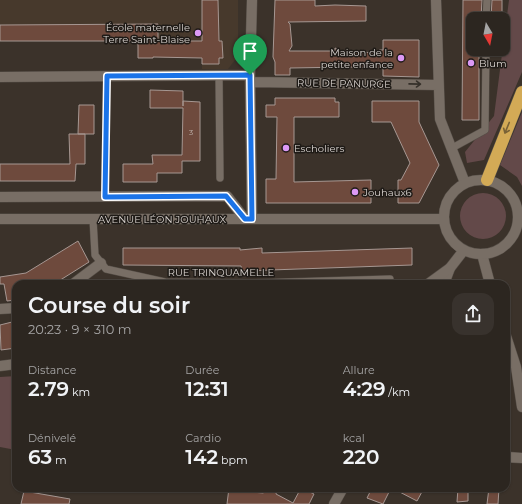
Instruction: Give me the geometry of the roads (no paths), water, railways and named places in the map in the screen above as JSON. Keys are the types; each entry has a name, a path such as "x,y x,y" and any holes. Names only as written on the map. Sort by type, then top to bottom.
{"highway":[{"path":"487,180 522,92"}],"street":[{"path":"249,219 252,0"},
{"path":"436,0 440,119 465,183"},
{"name":"RUE DE PANURGE","path":"0,77 219,75 250,78 438,85"},
{"path":"476,180 487,180 498,184 508,192 515,202 520,214 512,237 499,249 482,254 464,250 455,244 449,235 444,219 446,204 450,196 465,183 476,180"},
{"path":"0,197 226,196 249,219"},
{"name":"AVENUE LÉON JOUHAUX","path":"0,219 444,219"},
{"path":"434,280 450,268 464,250"},
{"path":"482,254 489,280"},
{"path":"78,280 101,263"},
{"path":"446,280 450,268"},
{"path":"0,309 12,308"},
{"path":"510,348 516,366 522,407"},
{"path":"0,366 12,364"},
{"path":"510,457 522,458"},
{"path":"334,504 341,492"}],"lane":[{"path":"486,12 487,0"},
{"path":"452,148 485,130 486,56"},
{"path":"219,75 220,178"},
{"path":"93,218 95,255 101,263"},
{"name":"RUE TRINQUAMELLE","path":"101,263 106,269 156,280"},
{"path":"438,280 450,268"},
{"name":"RUE TRINQUAMELLE","path":"356,280 390,279"}],"place":[{"name":"École maternelle Terre Saint-Blaise","path":"198,33"},
{"name":"Maison de la petite enfance","path":"401,58"},
{"name":"Blum","path":"471,63"},
{"name":"Escholiers","path":"286,148"},
{"name":"Jouhaux6","path":"355,192"}]}
